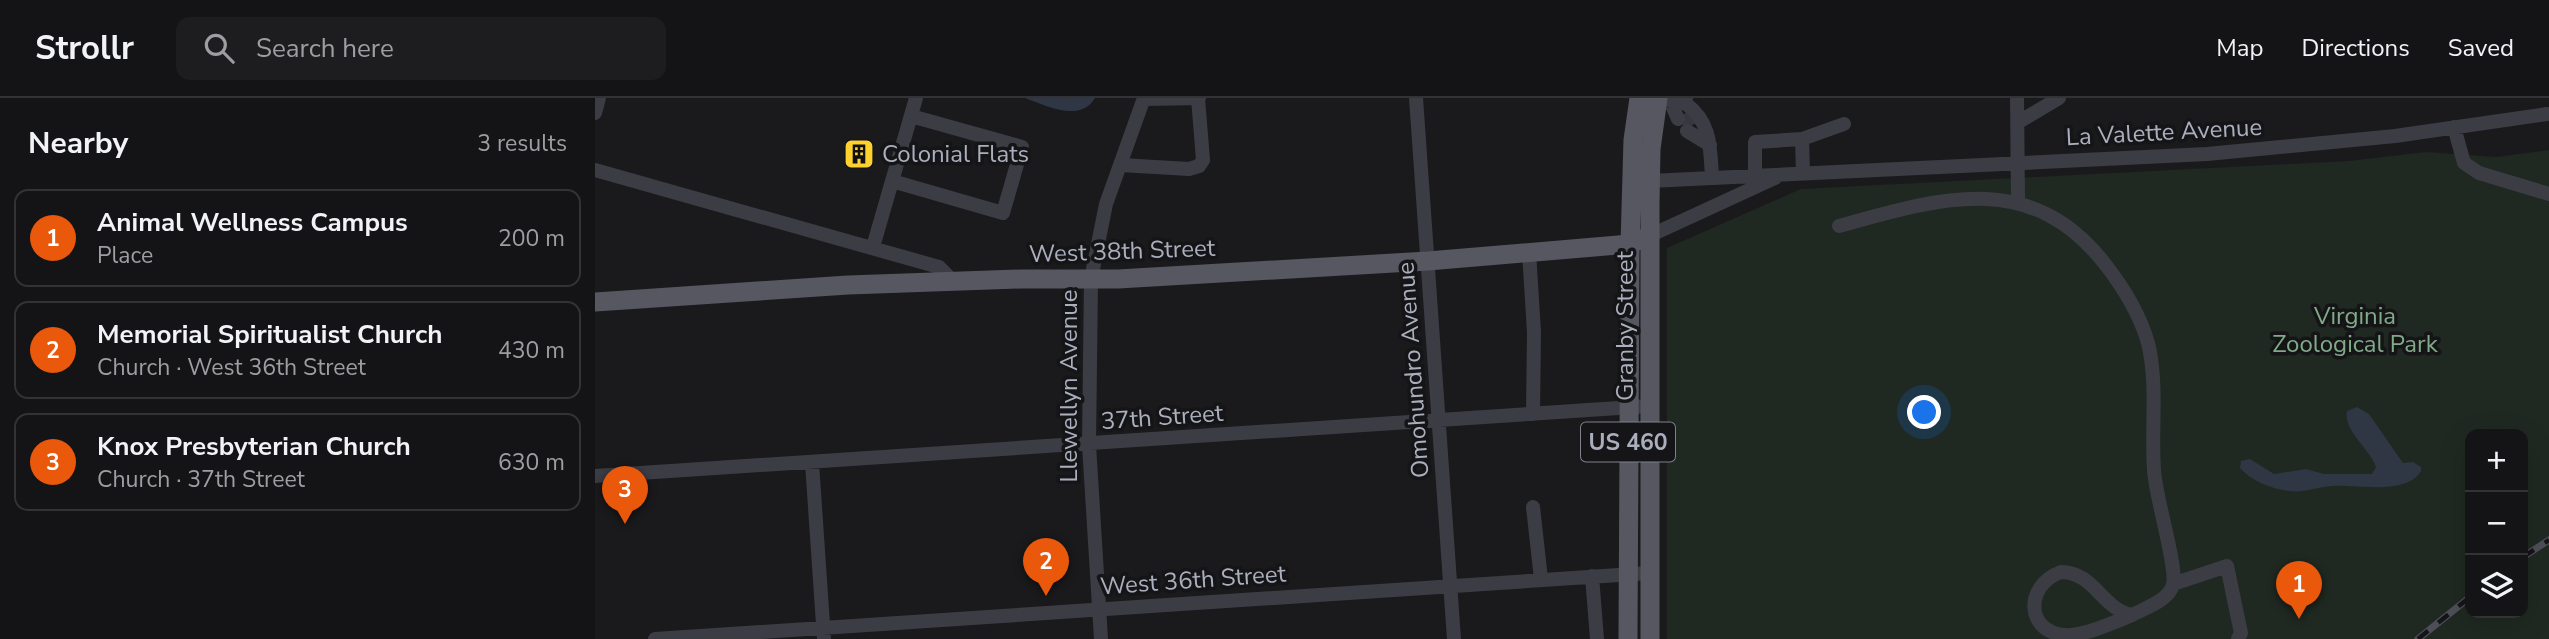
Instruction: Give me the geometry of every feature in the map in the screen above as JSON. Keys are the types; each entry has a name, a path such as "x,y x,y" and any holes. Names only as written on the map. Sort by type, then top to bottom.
{"main road":[{"name":"Granby Street","path":"1650,639 1649,236 1656,99"},
{"name":"Granby Street","path":"1628,639 1627,408 1633,140 1656,99"},
{"name":"West 38th Street","path":"595,302 848,285 1091,279 1428,261 1630,244 1649,236"}],"street":[{"path":"595,113 599,98"},
{"path":"873,247 916,98"},
{"path":"1121,165 1189,169 1199,166 1203,160 1199,98 1144,99"},
{"name":"Omohundro Avenue","path":"1416,98 1454,639"},
{"path":"2017,98 2018,202"},
{"path":"2017,122 2059,98"},
{"name":"Llewellyn Avenue","path":"1101,639 1089,444 1091,279 1106,204 1144,99"},
{"path":"1656,99 1686,116 1710,145"},
{"path":"1686,116 1698,112 1710,136 1712,178"},
{"name":"La Valette Avenue","path":"1650,181 2207,155 2395,135 2547,114"},
{"path":"892,181 1003,213 1022,147 911,116"},
{"path":"1755,176 1755,142 1802,139 1844,124"},
{"path":"2454,127 2463,163 2479,173 2549,194"},
{"path":"1802,139 1803,173"},
{"path":"595,170 939,267 953,281"},
{"name":"La Valette Avenue","path":"1649,236 1782,174"},
{"path":"1839,226 1931,203 1964,200 2018,202 2039,209 2078,234 2116,278 2142,327 2152,366 2156,492 2174,575 2173,584 2170,592 2160,601 2132,615 2065,635 2053,633 2044,627 2034,609 2037,589 2050,576 2071,572 2081,575 2116,610 2132,615"},
{"path":"1529,252 1534,332 1533,414"},
{"name":"37th Street","path":"595,477 1649,406"},
{"path":"812,463 824,633"},
{"path":"1533,508 1541,579"},
{"path":"2173,584 2227,566 2241,633 2238,639"},
{"name":"West 36th Street","path":"655,639 824,633 1099,609 1649,572"},
{"path":"1592,576 1597,639"}],"green space":[{"name":"Virginia Zoological Park","path":"2549,150 2549,639 1667,639 1667,248 1801,189 2349,161 2426,152 2496,157"}],"water":[{"path":"1025,98 1095,98 1089,106 1072,111 1053,108"},
{"path":"2357,407 2369,414 2403,463 2413,462 2421,467 2414,479 2393,486 2332,486 2295,491 2262,484 2240,468 2241,461 2250,459 2274,474 2306,469 2324,474 2372,474 2376,467 2373,460 2353,433 2347,418 2347,411"}],"tunnel":[{"path":"1684,114 1693,128"}],"railway":[{"path":"2526,555 2549,540"},
{"path":"2418,639 2465,601"}],"place":[{"name":"Colonial Flats","path":"859,154"},
{"name":"Knox Presbyterian Church","path":"625,524"},
{"name":"Memorial Spiritualist Church","path":"1046,596"},
{"name":"Animal Wellness Campus","path":"2299,619"}]}
